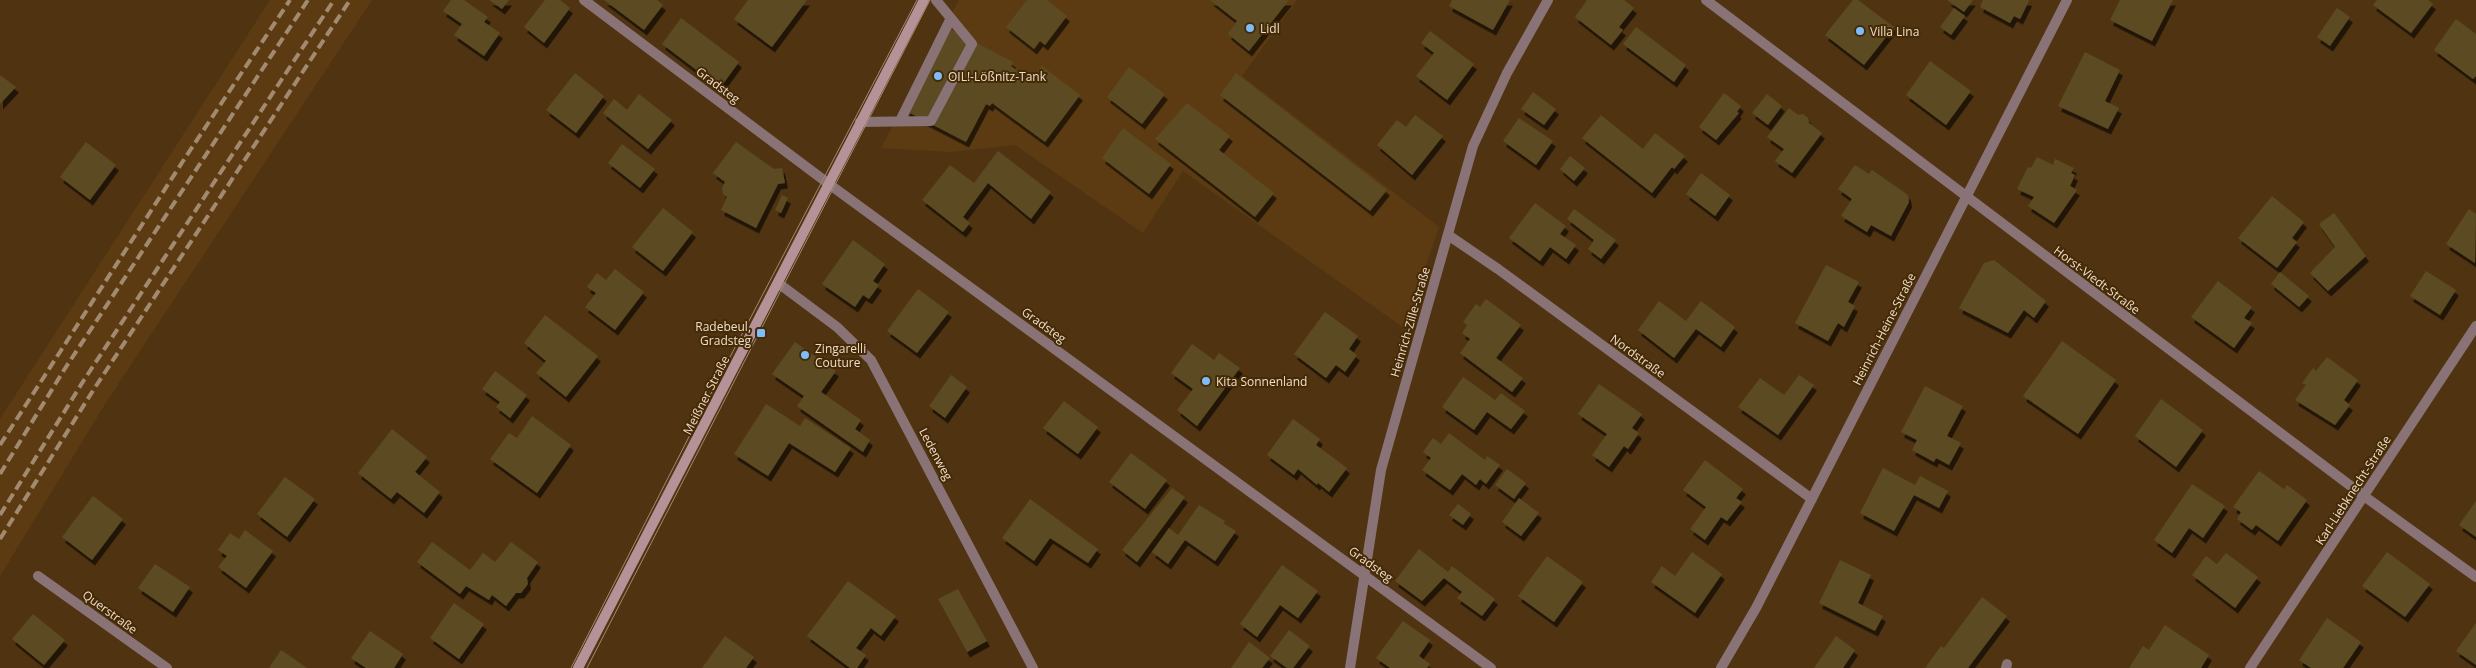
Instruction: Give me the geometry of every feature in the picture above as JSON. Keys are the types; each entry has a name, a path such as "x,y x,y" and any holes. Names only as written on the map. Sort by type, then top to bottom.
{"main road":[{"name":"Meißner Straße","path":"579,668 924,0"}],"street":[{"name":"Gradsteg","path":"584,0 828,184 1491,668"},
{"path":"860,122 931,121 972,44 950,20 936,0"},
{"name":"Heinrich-Zille-Straße","path":"1350,668 1380,470 1473,146 1507,72 1548,0"},
{"name":"Horst-Viedt-Straße","path":"1706,0 2364,496 2476,577"},
{"name":"Heinrich-Heine-Straße","path":"1720,668 1756,608 1965,196 2067,0"},
{"path":"900,121 950,20"},
{"name":"Nordstraße","path":"1448,235 1506,274 1812,499"},
{"name":"Ledenweg","path":"778,283 838,327 871,360 1033,668"},
{"name":"Karl-Liebknecht-Straße","path":"2250,668 2476,326"},
{"name":"Querstraße","path":"38,576 167,668"}],"shaded area":[{"path":"270,0 372,0 107,401 0,576 0,419"},
{"path":"959,0 1297,0 1242,76 1439,227 1404,328 1183,171 1143,233 1015,145 951,152 881,148"}],"building":[{"path":"451,0 464,0 488,17 484,22 500,33 484,56 454,35 462,24 443,11"},
{"path":"489,0 509,0 502,9"},
{"path":"545,0 560,0 570,8 544,43 524,27"},
{"path":"604,0 657,0 663,5 644,30"},
{"path":"748,0 807,0 772,47 734,19"},
{"path":"1027,0 1047,0 1067,16 1045,45 1040,41 1034,49 1006,27"},
{"name":"Lidl","path":"1210,0 1289,0 1249,51 1228,34 1237,21"},
{"path":"1452,0 1510,0 1493,30 1449,6"},
{"path":"1587,0 1624,0 1634,8 1619,27 1623,30 1611,45 1575,17"},
{"name":"Villa Lina","path":"1853,0 1858,0 1894,27 1864,65 1825,35"},
{"path":"1947,0 1973,0 1964,12"},
{"path":"1983,0 2029,1 2020,19 2014,16 2010,23 1980,7"},
{"path":"2120,0 2173,0 2152,41 2110,20"},
{"path":"2377,0 2428,0 2433,4 2411,33 2373,5"},
{"path":"1954,8 1965,16 1951,35 1940,27"},
{"path":"2337,8 2350,17 2330,46 2317,37"},
{"path":"681,18 739,62 720,88 662,44"},
{"path":"2456,19 2476,34 2476,76 2473,79 2434,50"},
{"path":"1636,27 1686,65 1674,82 1623,44"},
{"path":"948,28 1013,62 1011,66 1031,81 1042,66 1080,95 1045,142 992,103 990,106 986,104 966,142 906,111"},
{"path":"1430,31 1474,64 1447,100 1416,76 1434,53 1421,43"},
{"path":"2085,52 2120,70 2105,101 2119,108 2108,129 2058,106"},
{"path":"1930,61 1971,91 1946,125 1906,95"},
{"path":"1129,67 1165,94 1142,124 1107,97"},
{"path":"575,73 604,96 576,133 546,110"},
{"path":"1236,73 1387,190 1370,211 1220,95"},
{"path":"0,75 16,87 0,104"},
{"path":"1533,92 1556,109 1544,125 1521,109"},
{"path":"1724,93 1741,106 1737,112 1739,113 1716,140 1699,127"},
{"path":"639,94 672,120 648,149 603,113 614,99 627,110"},
{"path":"1767,94 1782,106 1768,125 1752,113"},
{"path":"1187,103 1230,136 1219,150 1274,193 1255,217 1155,139"},
{"path":"1789,108 1798,115 1803,114 1808,118 1809,123 1822,133 1792,173 1775,161 1784,149 1767,137"},
{"path":"1415,115 1443,136 1412,175 1377,145 1397,120 1406,127"},
{"path":"1601,115 1643,149 1655,133 1685,156 1674,169 1672,167 1652,193 1582,138"},
{"path":"1519,118 1553,141 1536,165 1503,141"},
{"path":"1123,128 1171,164 1149,194 1102,158"},
{"path":"86,142 116,165 90,200 60,177"},
{"path":"736,142 774,169 782,168 785,183 778,184 756,228 721,210 727,197 723,194 722,188 725,182 713,173"},
{"path":"622,144 655,169 640,188 608,163"},
{"path":"998,151 1051,192 1031,219 988,183 963,217 970,223 963,232 922,200 950,165 974,183"},
{"path":"1570,156 1585,168 1574,181 1560,169"},
{"path":"2037,157 2053,165 2055,159 2074,168 2071,173 2075,175 2070,186 2077,190 2054,223 2028,206 2034,197 2017,189 2028,167 2031,168"},
{"path":"1855,165 1869,174 1872,170 1908,195 1909,202 1891,236 1871,225 1867,232 1841,216 1852,199 1838,189"},
{"path":"1701,173 1730,195 1715,216 1686,194"},
{"path":"782,195 788,198 781,213 775,210"},
{"path":"2272,196 2304,222 2292,238 2297,242 2277,268 2238,238"},
{"path":"1535,203 1566,226 1560,234 1576,245 1566,259 1550,247 1540,261 1509,238"},
{"path":"663,208 693,232 663,271 632,247"},
{"path":"1574,209 1616,240 1601,259 1588,249 1594,240 1567,219"},
{"path":"2469,209 2476,214 2475,263 2446,244"},
{"path":"2334,213 2366,256 2328,291 2310,273 2335,247 2319,224"},
{"path":"853,240 885,264 873,281 879,285 869,299 863,295 855,307 822,284"},
{"path":"1994,260 2046,301 2034,318 2024,310 2008,333 1959,308 1984,263"},
{"path":"1826,265 1859,282 1848,302 1855,306 1844,327 1838,323 1828,341 1795,323"},
{"path":"615,269 644,292 615,330 585,307 596,293 587,287 597,273 606,280"},
{"path":"2426,271 2456,290 2440,315 2410,296"},
{"path":"2280,272 2309,296 2299,307 2271,284"},
{"path":"2218,281 2252,307 2244,318 2252,323 2234,348 2191,317"},
{"path":"918,289 949,312 917,353 887,331"},
{"path":"1486,299 1521,325 1496,358 1523,378 1512,392 1460,353 1470,339 1462,333 1467,325 1463,322 1476,304 1480,307"},
{"path":"1659,301 1686,321 1701,301 1735,327 1721,347 1696,329 1674,358 1638,330"},
{"path":"1325,312 1358,336 1349,349 1357,355 1345,372 1336,365 1326,378 1294,354"},
{"path":"545,315 598,356 566,397 536,373 546,361 524,343"},
{"path":"2062,341 2116,380 2078,434 2023,396"},
{"path":"795,342 836,371 821,392 861,420 855,429 870,440 863,452 797,406 804,396 772,374"},
{"name":"Kita Sonnenland","path":"1192,344 1214,360 1219,353 1240,368 1197,426 1177,410 1193,389 1171,373"},
{"path":"2327,357 2358,380 2344,400 2350,405 2335,425 2295,400 2306,385 2302,383 2313,368 2316,371"},
{"path":"495,371 527,395 510,418 496,407 500,402 482,389"},
{"path":"951,375 967,387 945,418 929,406"},
{"path":"1799,375 1814,385 1778,435 1738,407 1760,378 1784,395"},
{"path":"1463,377 1495,400 1501,393 1525,411 1511,429 1487,412 1474,430 1442,407"},
{"path":"1599,384 1642,414 1632,428 1639,433 1628,449 1624,446 1609,467 1592,455 1607,434 1578,414"},
{"path":"1925,386 1963,406 1947,436 1961,443 1949,465 1936,458 1934,462 1912,450 1917,440 1901,432"},
{"path":"2161,399 2203,430 2176,467 2135,436"},
{"path":"1064,401 1098,427 1078,454 1043,428"},
{"path":"766,404 800,426 805,418 851,448 835,472 789,443 768,476 734,454"},
{"path":"532,416 571,445 537,493 490,459 509,433 517,438"},
{"path":"1293,419 1320,439 1316,445 1347,468 1329,492 1318,483 1317,485 1298,469 1294,475 1267,455"},
{"path":"392,429 427,457 415,472 440,492 424,513 397,492 391,499 358,473"},
{"path":"1449,433 1485,460 1487,456 1500,465 1486,484 1480,479 1476,485 1462,474 1450,490 1422,470 1431,458 1423,452 1433,438 1441,444"},
{"path":"1131,453 1167,480 1145,509 1109,482"},
{"path":"1705,460 1743,489 1736,498 1742,502 1727,521 1721,517 1705,540 1690,529 1706,507 1683,490"},
{"path":"1883,468 1915,485 1920,476 1948,491 1939,508 1914,495 1894,531 1860,513"},
{"path":"1507,469 1526,483 1514,499 1495,485"},
{"path":"2259,471 2284,489 2287,485 2307,500 2278,541 2256,525 2252,530 2237,519 2241,512 2233,507"},
{"path":"285,477 315,499 287,537 257,514"},
{"path":"2192,484 2225,506 2203,538 2189,528 2172,553 2154,540"},
{"path":"1172,488 1185,497 1137,562 1122,550"},
{"path":"93,496 123,519 92,560 62,537"},
{"path":"1519,498 1539,513 1521,536 1502,522"},
{"path":"1030,499 1098,549 1088,563 1050,538 1034,561 1002,538"},
{"path":"2476,501 2476,537 2459,525"},
{"path":"1458,504 1471,514 1463,525 1449,515"},
{"path":"1199,505 1225,521 1223,523 1236,531 1215,561 1185,540 1168,564 1152,552 1169,528 1178,535"},
{"path":"245,530 273,551 246,588 218,567 227,556 218,550 230,533 239,539"},
{"path":"432,542 470,570 483,553 495,562 511,542 538,562 527,578 528,584 521,593 516,593 506,606 492,595 489,600 466,586 460,594 417,562"},
{"path":"1419,549 1448,572 1452,566 1495,599 1482,616 1457,598 1462,592 1444,578 1422,601 1395,581"},
{"path":"1692,552 1722,574 1695,613 1651,582 1662,566 1675,576"},
{"path":"2387,552 2430,584 2405,617 2362,586"},
{"path":"2226,553 2258,577 2235,608 2192,575 2206,556 2217,564"},
{"path":"1547,556 1583,582 1554,622 1518,596"},
{"path":"1840,560 1871,575 1858,603 1883,616 1875,631 1819,603"},
{"path":"155,564 190,587 173,612 138,588"},
{"path":"1282,565 1318,591 1298,618 1280,605 1257,637 1240,624"},
{"path":"848,581 896,616 881,636 871,628 856,648 866,655 857,668 850,668 807,636"},
{"path":"958,589 987,641 967,652 938,599"},
{"path":"1982,597 2007,616 1968,668 1925,668 1941,646 1944,648"},
{"path":"454,603 484,624 459,659 430,638"},
{"path":"33,614 65,640 44,665 12,639"},
{"path":"2327,618 2361,642 2343,668 2311,668 2299,660"},
{"path":"1403,621 1430,640 1419,656 1430,664 1427,668 1390,668 1376,658"},
{"path":"2476,623 2476,665 2456,651"},
{"path":"2165,625 2209,655 2201,668 2129,668 2143,646 2149,650"},
{"path":"1289,630 1310,646 1293,668 1287,668 1270,656"},
{"path":"370,631 403,654 394,668 366,668 351,658"},
{"path":"725,636 754,657 746,668 702,668"},
{"path":"1836,636 1855,650 1843,668 1814,668"},
{"path":"1249,642 1270,658 1262,668 1231,668"},
{"path":"281,650 307,668 269,668"}],"tram line":[{"path":"571,668 719,378 917,0"},
{"path":"587,668 930,0"}],"railway":[{"path":"0,445 185,158 290,0"},
{"path":"0,474 64,370 308,0"},
{"path":"0,515 84,380 334,0"},
{"path":"0,539 94,389 350,0"}],"place":[{"name":"Lidl","path":"1250,28"},
{"name":"Villa Lina","path":"1860,31"},
{"name":"OIL!-Lößnitz-Tank","path":"938,76"},
{"name":"Radebeul, Gradsteg","path":"761,333"},
{"name":"Zingarelli Couture","path":"805,355"},
{"name":"Kita Sonnenland","path":"1206,381"}]}
